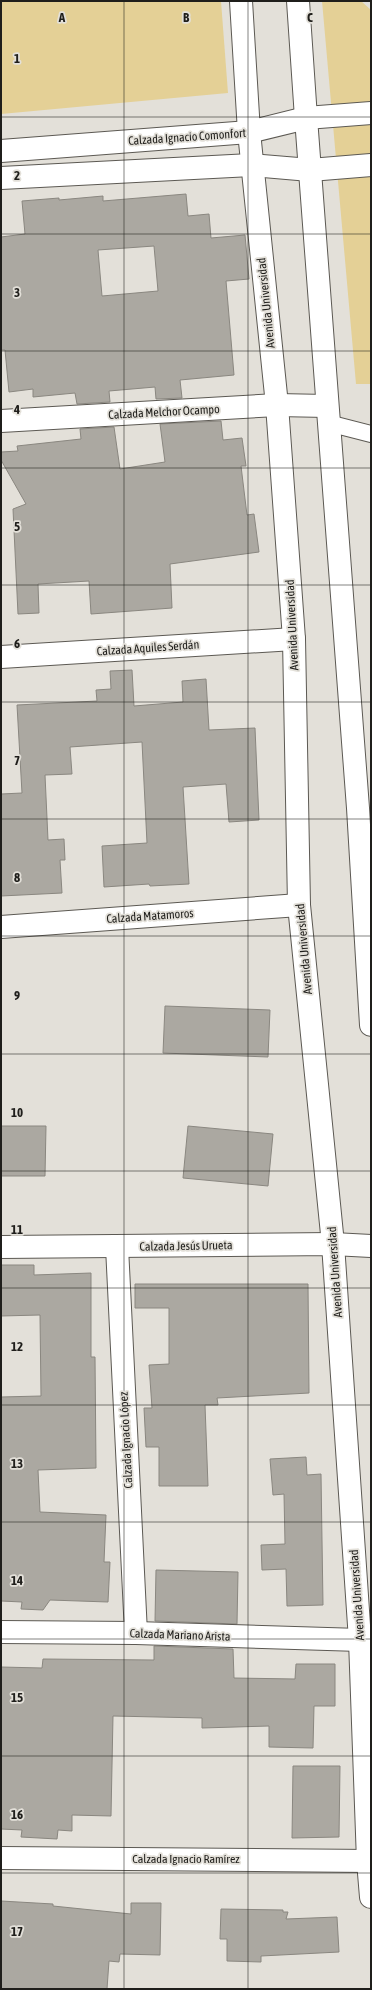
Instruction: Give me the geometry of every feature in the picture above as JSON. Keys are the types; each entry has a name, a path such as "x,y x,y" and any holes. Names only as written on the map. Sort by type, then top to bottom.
{"main road":[{"name":"Avenida Universidad","path":"241,1 251,165 278,405 294,639 299,905 333,1244 360,1640 371,1897"},
{"path":"298,1 327,415 364,807 371,1025"},
{"name":"Calzada Ignacio Comonfort","path":"1,151 249,132 306,118 371,113"},
{"path":"1,178 251,165 310,170 371,165"},
{"name":"Calzada Melchor Ocampo","path":"1,421 278,405 327,415"},
{"name":"Calzada Aquiles Serdán","path":"1,657 294,639"},
{"name":"Calzada Matamoros","path":"1,927 299,905"},
{"name":"Calzada Jesús Urueta","path":"1,1247 333,1244 371,1246"},
{"name":"Calzada Ignacio López","path":"117,1247 136,1633"},
{"name":"Calzada Mariano Arista","path":"1,1632 136,1633 360,1640"},
{"name":"Calzada Ignacio Ramírez","path":"1,1858 369,1861"}],"lane":[{"path":"327,415 371,434"}],"shaded area":[{"path":"1,1 221,1 228,93 1,114"},
{"path":"322,1 361,1 371,10 371,384 356,384"}],"building":[{"path":"186,194 188,216 209,214 211,238 245,235 249,279 226,281 234,375 180,380 182,398 156,399 155,387 109,391 110,402 77,404 75,393 33,397 33,389 9,392 5,350 1,350 1,237 25,234 22,201 59,198 59,200 103,196 103,201","holes":["154,246 158,291 102,296 98,250"]},
{"path":"221,421 223,440 242,438 246,466 241,466 247,515 254,514 259,552 170,564 172,608 91,614 89,581 38,584 39,613 18,614 13,509 26,504 1,460 1,452 18,451 17,446 81,439 80,429 114,427 120,469 165,462 160,424"},
{"path":"132,670 134,706 183,702 182,681 206,679 209,730 255,728 259,820 229,822 226,784 183,787 189,884 150,886 149,884 104,887 102,846 147,843 142,742 70,747 72,774 45,775 48,840 64,839 65,860 60,860 62,893 1,896 1,794 22,793 17,705 97,701 96,690 111,689 110,671"},
{"path":"165,1006 270,1010 268,1057 163,1053"},
{"path":"1,1126 46,1126 45,1176 1,1176"},
{"path":"188,1126 273,1134 268,1186 183,1178"},
{"path":"1,1265 34,1265 34,1275 91,1273 91,1357 95,1357 96,1468 38,1470 40,1512 106,1515 104,1562 110,1562 108,1602 50,1600 43,1610 21,1609 22,1602 1,1601 1,1397 41,1396 40,1315 1,1316"},
{"path":"135,1284 308,1284 309,1393 217,1398 218,1405 205,1405 208,1486 159,1486 159,1447 146,1447 144,1408 152,1408 149,1365 169,1364 169,1308 135,1308"},
{"path":"306,1457 307,1475 321,1474 323,1605 287,1606 286,1569 262,1570 261,1545 285,1544 284,1494 273,1495 270,1459"},
{"path":"156,1570 238,1572 237,1624 155,1621"},
{"path":"154,1646 233,1649 234,1678 295,1679 296,1664 335,1664 335,1706 314,1706 313,1748 269,1747 269,1726 202,1728 202,1718 113,1716 111,1816 72,1815 72,1831 58,1830 57,1839 21,1837 22,1830 1,1829 1,1667 42,1668 43,1659 154,1660"},
{"path":"293,1766 340,1766 339,1837 292,1838"},
{"path":"1,1901 53,1904 53,1906 131,1914 131,1903 161,1903 160,1955 120,1954 119,1962 109,1961 107,1989 1,1989"},
{"path":"221,1909 283,1910 283,1912 288,1912 286,1919 337,1917 339,1952 261,1956 261,1962 227,1961 227,1939 220,1939"}]}
